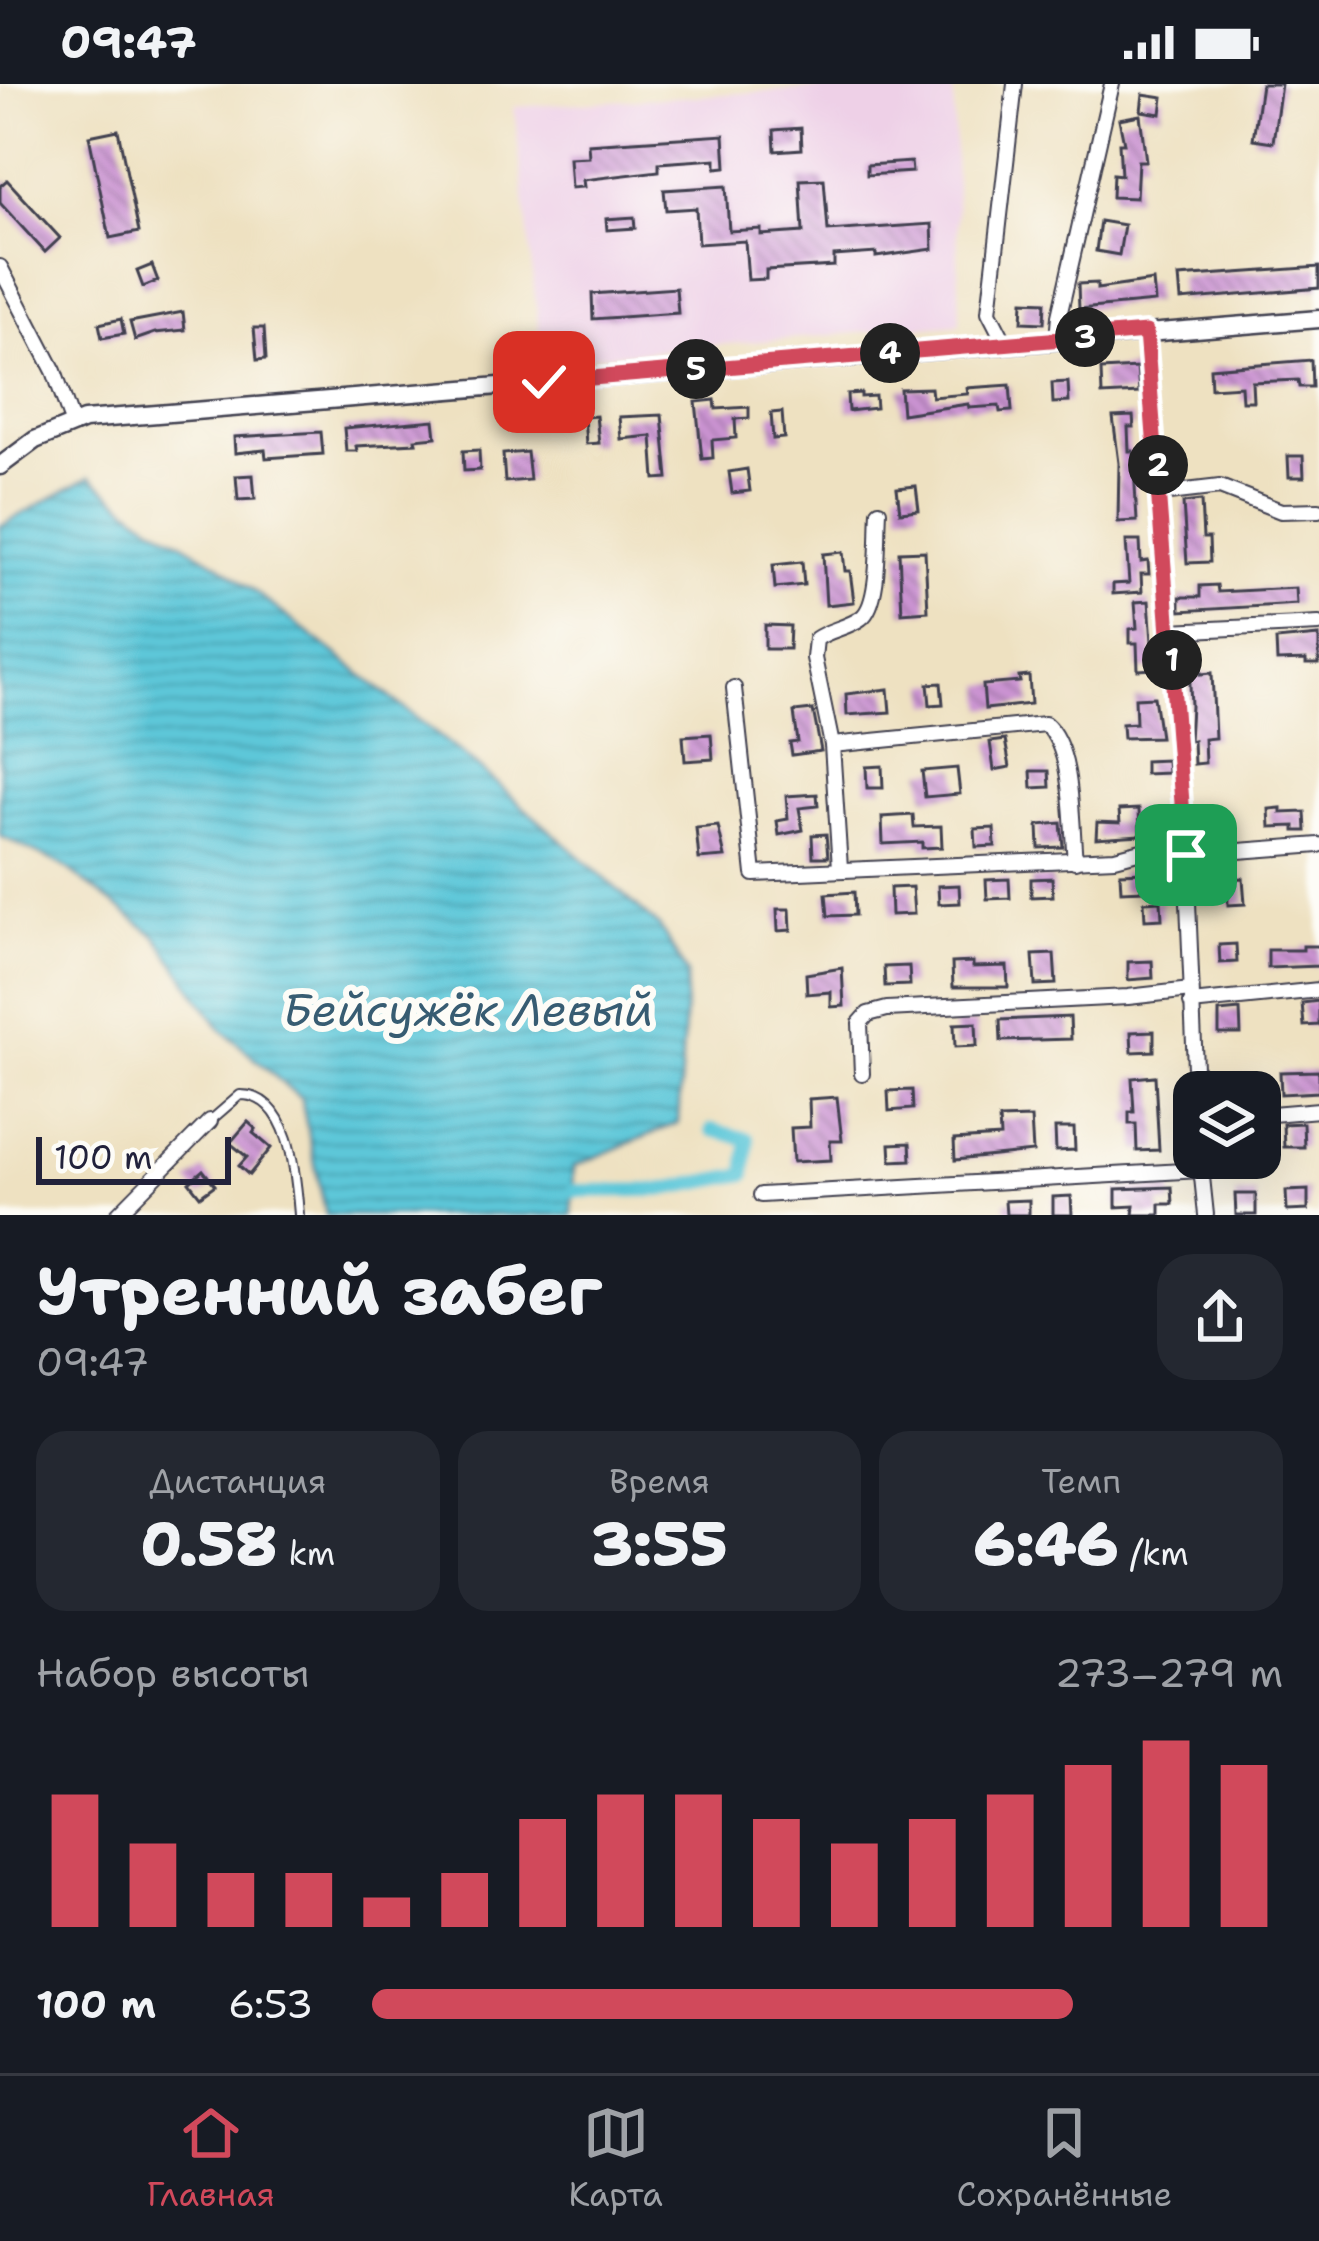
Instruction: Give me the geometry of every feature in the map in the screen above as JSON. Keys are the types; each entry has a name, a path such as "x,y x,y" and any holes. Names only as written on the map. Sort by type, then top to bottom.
{"street":[{"path":"1005,343 989,313 1015,84"},
{"path":"1058,339 1059,316 1112,84"},
{"path":"0,267 54,371 73,425"},
{"path":"0,466 34,440 73,425 131,416 1319,320"},
{"path":"1146,332 1170,631 1195,1071"},
{"path":"1160,494 1220,487 1281,511 1319,510"},
{"path":"840,868 832,745 814,658 816,639 869,612 879,511"},
{"path":"1170,631 1319,624"},
{"path":"734,688 754,874 1075,861 1184,848 1319,845"},
{"path":"832,745 1045,724 1058,735 1075,861"},
{"path":"862,1074 860,1023 868,1014 916,1006 1319,990"},
{"path":"1281,1113 1319,1110"},
{"path":"117,1215 210,1120"},
{"path":"761,1196 1173,1166"},
{"path":"1202,1179 1206,1215"}],"lane":[{"path":"210,1120 240,1095 265,1100 278,1116 296,1178 299,1215"}],"shaded area":[{"path":"953,84 960,324 542,360 514,107"}],"water":[{"name":"Бейсужёк Левый","path":"90,477 143,519 220,565 337,655 479,768 659,926 687,974 678,1123 574,1166 572,1215 326,1215 301,1099 220,1028 156,936 62,865 0,836 0,526"}],"building":[{"path":"1261,84 1281,84 1273,142 1253,139"},
{"path":"1143,94 1163,97 1161,114 1141,111"},
{"path":"1140,115 1146,161 1138,161 1136,198 1112,197 1113,174 1121,175 1119,143 1124,143 1119,119"},
{"path":"801,128 802,149 775,151 774,130"},
{"path":"118,130 139,232 110,238 89,136"},
{"path":"724,135 726,167 716,168 716,159 659,163 659,171 583,180 584,187 571,188 569,158 589,157 588,144"},
{"path":"911,162 912,172 867,175 867,165"},
{"path":"824,179 828,231 932,224 933,249 876,257 876,253 834,256 834,266 766,270 766,279 748,280 745,241 698,244 696,208 666,210 664,190 726,186 729,231 803,232 800,180"},
{"path":"7,180 60,238 45,252 0,203 0,186"},
{"path":"634,217 635,228 607,230 606,219"},
{"path":"1100,221 1124,225 1119,255 1096,251"},
{"path":"152,265 158,281 143,287 137,271"},
{"path":"1319,267 1319,288 1181,300 1179,277"},
{"path":"1153,281 1155,302 1079,309 1078,284 1097,283 1097,289"},
{"path":"676,288 678,313 593,319 592,294"},
{"path":"1023,301 1045,302 1044,323 1022,322"},
{"path":"183,312 185,330 135,340 130,322"},
{"path":"121,319 124,334 102,338 99,324"},
{"path":"254,328 264,328 266,359 257,360"},
{"path":"1311,360 1312,387 1299,387 1298,380 1252,382 1253,401 1242,401 1241,386 1211,388 1210,368"},
{"path":"1137,368 1139,393 1102,395 1101,370"},
{"path":"1068,382 1069,402 1053,403 1052,383"},
{"path":"1010,385 1012,411 1000,412 999,406 969,408 968,404 902,414 900,389 931,388 932,397"},
{"path":"861,393 861,397 875,396 876,408 848,411 847,394"},
{"path":"715,400 716,409 749,407 749,418 735,419 736,438 712,440 713,458 702,459 696,402"},
{"path":"782,412 784,438 773,439 771,413"},
{"path":"662,415 668,478 655,479 652,436 621,439 619,417"},
{"path":"596,416 599,443 586,444 584,417"},
{"path":"1133,416 1134,427 1128,427 1137,521 1118,522 1119,463 1113,417"},
{"path":"434,420 436,437 346,451 344,428"},
{"path":"321,432 323,454 266,458 265,450 235,453 234,437"},
{"path":"479,450 480,470 464,471 463,451"},
{"path":"527,452 530,480 505,482 503,454"},
{"path":"1288,456 1303,456 1304,477 1289,477"},
{"path":"747,469 750,491 732,493 729,472"},
{"path":"253,475 255,499 238,500 236,476"},
{"path":"916,486 919,510 900,512 897,488"},
{"path":"1201,501 1210,562 1187,563 1183,503"},
{"path":"1126,541 1140,541 1141,562 1148,561 1149,574 1141,574 1142,592 1113,594 1113,584 1129,583"},
{"path":"925,551 928,611 902,613 899,552"},
{"path":"843,552 854,602 826,605 823,554"},
{"path":"802,562 804,585 775,588 773,565"},
{"path":"1217,585 1218,592 1296,588 1297,604 1180,611 1180,597 1200,597 1200,586"},
{"path":"1149,601 1154,669 1138,670 1137,643 1130,643 1130,629 1137,628 1135,602"},
{"path":"765,625 790,626 789,649 765,649"},
{"path":"1319,636 1319,664 1277,661 1276,640"},
{"path":"1188,641 1199,641 1201,674 1212,673 1215,738 1204,739 1205,763 1194,764 1193,740 1189,741"},
{"path":"1029,676 1031,704 985,709 983,685 1020,682 1019,677"},
{"path":"941,683 943,704 930,705 928,684"},
{"path":"888,689 890,712 847,715 846,694"},
{"path":"1154,697 1160,737 1123,738 1122,724 1136,723 1135,698"},
{"path":"813,710 821,751 792,755 790,743 798,742 794,712"},
{"path":"711,734 713,759 685,761 683,736"},
{"path":"1005,740 1010,767 994,770 990,742"},
{"path":"1167,760 1168,773 1145,774 1145,761"},
{"path":"882,766 883,788 867,788 866,767"},
{"path":"957,768 960,794 925,797 922,771"},
{"path":"1031,771 1049,771 1050,787 1032,788"},
{"path":"817,794 818,806 799,808 803,830 779,835 777,821 788,819 786,796"},
{"path":"1281,808 1281,813 1305,812 1306,831 1295,831 1295,826 1270,827 1269,809"},
{"path":"1139,809 1140,835 1096,838 1097,822 1120,823 1119,810"},
{"path":"1200,813 1214,813 1215,837 1202,837"},
{"path":"913,815 914,827 941,826 942,847 922,848 922,842 883,844 882,817"},
{"path":"1061,823 1063,847 1039,848 1038,825"},
{"path":"718,826 725,857 699,859 696,828"},
{"path":"994,828 995,846 976,847 975,829"},
{"path":"826,834 828,857 813,857 812,835"},
{"path":"1144,872 1145,890 1121,891 1120,873"},
{"path":"1052,878 1053,896 1031,897 1031,879"},
{"path":"1243,878 1245,904 1228,905 1227,879"},
{"path":"1009,879 1010,898 987,899 986,880"},
{"path":"959,885 960,903 939,904 938,886"},
{"path":"912,887 914,914 891,915 890,888"},
{"path":"854,892 855,915 828,916 826,894"},
{"path":"1161,901 1162,919 1145,920 1144,902"},
{"path":"777,909 790,909 791,930 778,931"},
{"path":"1236,944 1237,962 1220,963 1219,945"},
{"path":"1303,946 1319,946 1319,966 1268,968 1268,950 1303,950"},
{"path":"1054,954 1056,984 1035,985 1033,955"},
{"path":"1152,961 1153,978 1128,980 1128,962"},
{"path":"973,962 973,967 1007,966 1008,987 953,987 952,963"},
{"path":"909,966 910,985 885,986 884,967"},
{"path":"842,968 844,1006 831,1007 831,992 807,994 806,974"},
{"path":"1319,1001 1319,1025 1304,1026 1302,1003"},
{"path":"1240,1010 1241,1034 1219,1034 1219,1012"},
{"path":"1070,1017 1071,1039 1001,1041 1000,1020"},
{"path":"976,1023 977,1046 955,1047 954,1024"},
{"path":"1154,1031 1154,1051 1132,1052 1131,1032"},
{"path":"1319,1071 1319,1092 1281,1094 1281,1072"},
{"path":"1155,1076 1159,1150 1137,1151 1136,1124 1129,1124 1129,1112 1134,1112 1132,1078"},
{"path":"912,1090 913,1109 889,1111 888,1091"},
{"path":"837,1097 842,1141 830,1141 831,1160 793,1162 791,1128 810,1127 809,1099"},
{"path":"1031,1118 1033,1152 955,1160 954,1140 1000,1137 999,1119"},
{"path":"248,1122 271,1148 249,1175 239,1166 247,1157 230,1143"},
{"path":"1303,1123 1304,1147 1284,1147 1283,1124"},
{"path":"1055,1128 1074,1128 1075,1150 1056,1151"},
{"path":"910,1143 911,1160 891,1161 890,1144"},
{"path":"203,1170 215,1185 200,1196 189,1182"},
{"path":"1172,1187 1173,1204 1160,1204 1160,1215 1133,1215 1134,1206 1116,1207 1116,1189"},
{"path":"1308,1190 1308,1210 1287,1211 1286,1191"},
{"path":"1235,1194 1256,1194 1256,1215 1236,1215"},
{"path":"1071,1196 1072,1215 1053,1215 1053,1197"},
{"path":"1029,1200 1029,1215 1006,1215 1005,1201"}],"waterway":[{"path":"573,1191 660,1190 745,1174 748,1139 712,1130"}],"route":[{"path":"544,382 1146,332 1186,855"}]}
